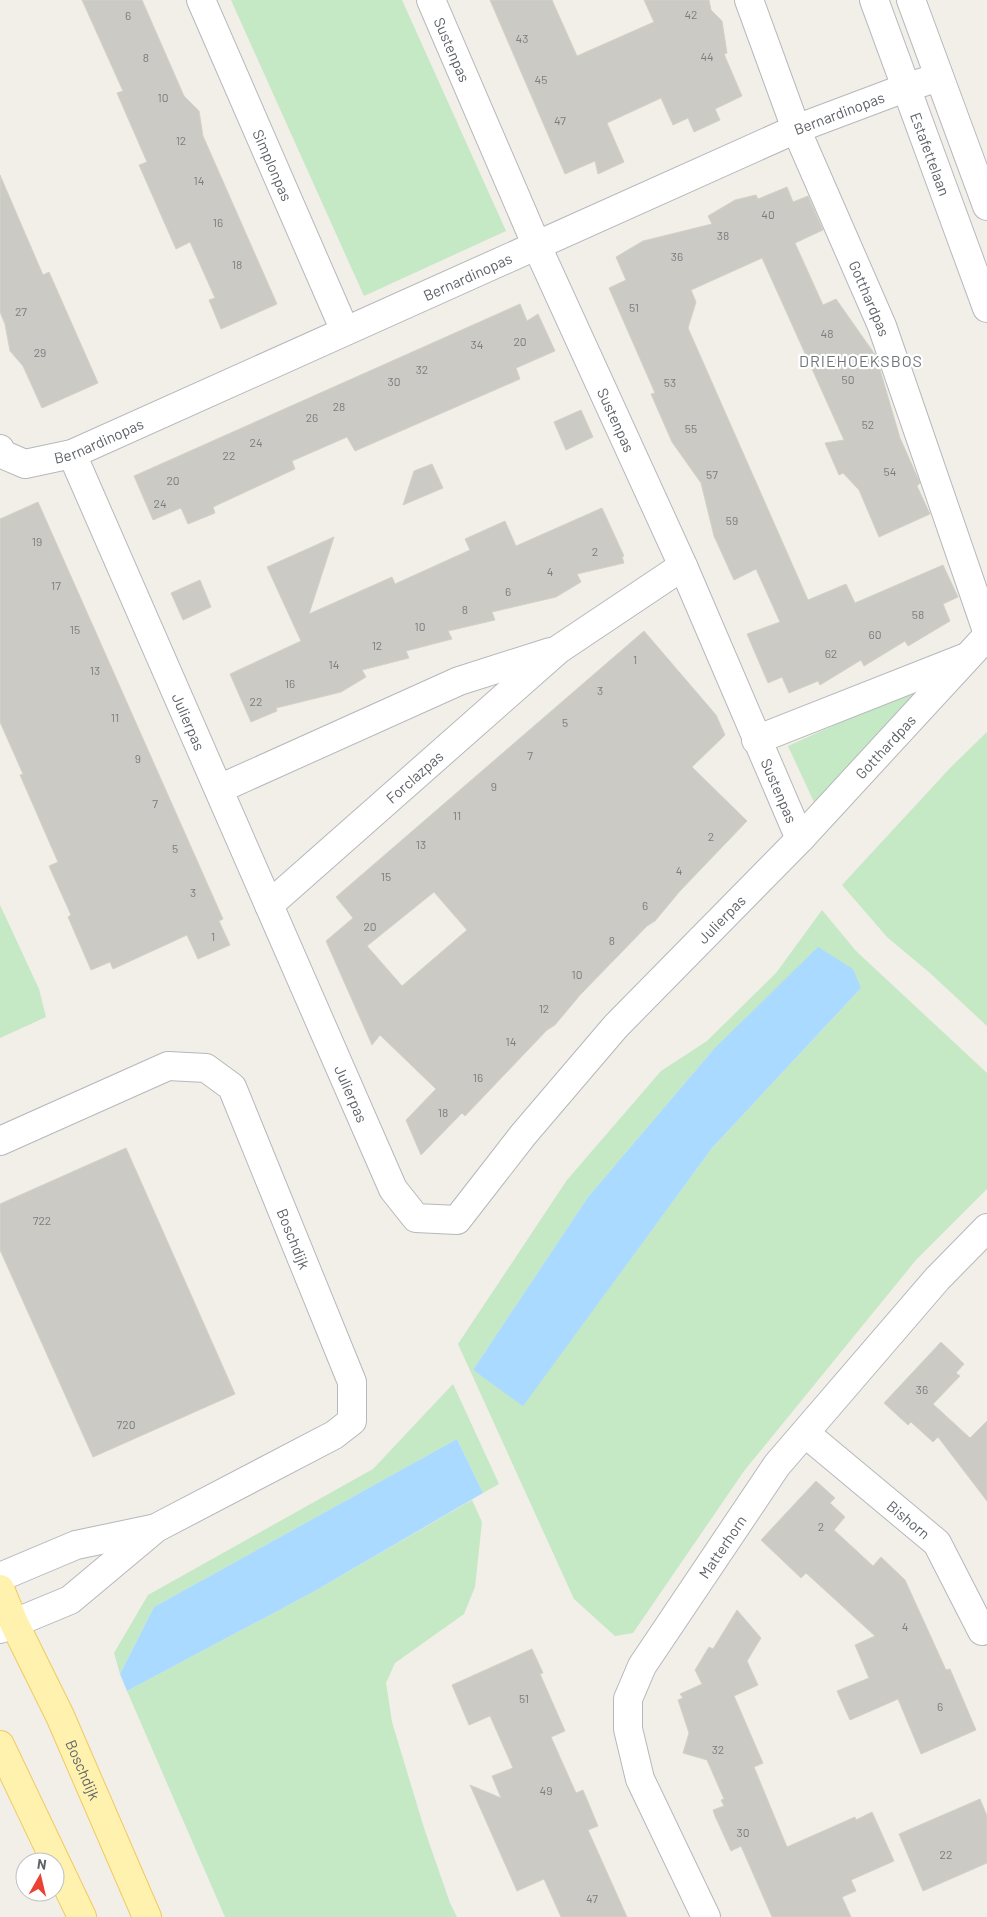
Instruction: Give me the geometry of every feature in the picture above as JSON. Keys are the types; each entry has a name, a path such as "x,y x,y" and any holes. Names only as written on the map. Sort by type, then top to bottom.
{"main road":[{"name":"Boschdijk","path":"0,1589 7,1626 60,1716 147,1917"},
{"path":"0,1745 82,1917"}],"street":[{"name":"Simplonpas","path":"201,0 345,331"},
{"name":"Sustenpas","path":"430,0 536,244 683,566 800,839"},
{"name":"Gotthardpas","path":"749,0 796,128 882,326 987,631"},
{"name":"Estafettelaan","path":"874,0 987,308"},
{"path":"910,0 987,206"},
{"name":"Bernardinopas","path":"0,449 2,454 25,464 72,454 796,128 939,77"},
{"name":"Julierpas","path":"72,454 145,626 219,789 393,1189 416,1218 457,1220 523,1135 616,1026 800,839"},
{"name":"Forclazpas","path":"269,905 559,649 683,566"},
{"name":"Gotthardpas","path":"756,740 978,646"},
{"name":"Gotthardpas","path":"800,839 978,646"},
{"name":"Forclazpas","path":"219,789 459,681 559,649"},
{"name":"Boschdijk","path":"0,1140 168,1066 206,1068 232,1087 352,1382 352,1421 334,1435 156,1528 70,1600 7,1626"},
{"name":"Matterhorn","path":"706,1917 640,1779 628,1729 628,1699 642,1666 777,1465 937,1279 987,1228"},
{"name":"Bishorn","path":"805,1434 937,1543 982,1631"},
{"name":"Boschdijk","path":"0,1577 76,1545 156,1528"}],"green space":[{"path":"231,0 402,0 506,231 364,296"},
{"path":"928,683 814,802 788,746"},
{"path":"987,732 987,1026 930,973 887,937 842,885 951,767"},
{"path":"0,905 39,989 46,1017 0,1038"},
{"path":"822,910 856,951 987,1073 987,1189 916,1260 744,1471 633,1633 615,1636 574,1599 458,1344 567,1180 661,1071 707,1041 776,973","holes":["861,988 712,1148 523,1405 473,1370 588,1197 713,1050"]},
{"path":"453,1384 499,1484 483,1493 457,1439 154,1607 120,1674 114,1653 148,1595 373,1469"},
{"path":"472,1500 482,1522 475,1587 464,1614 395,1663 386,1683 392,1722 424,1828 450,1903 457,1917 225,1917 127,1691 313,1592"}],"water":[{"path":"818,947 853,969 861,988 712,1148 523,1406 473,1370 588,1197 713,1050"},
{"path":"457,1439 483,1493 313,1592 127,1691 120,1674 154,1607"}],"building":[{"path":"82,0 142,0 184,96 199,111 203,136 277,304 221,329 209,300 215,298 190,242 176,249 139,165 147,162 117,93 123,91"},
{"path":"490,0 552,0 577,56 654,22 644,0 709,0 711,10 722,21 727,53 724,54 742,96 715,109 720,120 694,132 688,118 673,125 661,98 607,123 624,162 598,174 595,161 565,174"},
{"path":"0,175 43,275 49,272 98,383 42,408 23,366 10,351 5,324 0,312"},
{"path":"787,187 793,202 808,196 823,230 795,243 823,305 836,299 876,356 900,438 920,483 917,486 930,514 879,537 859,490 843,473 839,475 825,443 844,440 762,258 691,290 696,302 688,328 808,600 846,584 855,603 943,565 958,597 943,604 950,621 908,646 905,641 864,666 861,660 820,685 818,681 789,693 782,677 768,683 747,634 780,622 756,569 734,580 714,536 701,483 672,442 651,394 655,393 609,288 626,280 616,257 643,241 712,224 708,216 735,200 756,195 758,199"},
{"path":"520,304 527,321 538,314 555,351 516,368 520,379 355,451 347,437 292,461 295,469 213,507 215,513 188,524 181,508 153,520 134,476"},
{"path":"581,410 593,437 566,450 554,422"},
{"path":"432,464 443,488 403,505 414,471"},
{"path":"38,502 223,919 219,921 230,945 198,959 187,935 113,969 110,962 91,970 68,917 71,915 49,866 58,862 20,775 23,774 0,722 0,519"},
{"path":"602,508 624,556 622,557 624,563 577,574 581,582 556,597 492,612 495,620 448,631 452,639 406,651 409,658 362,670 366,677 341,692 276,708 277,711 251,722 230,674 301,641 267,567 334,537 309,614 392,577 395,584 470,550 465,539 505,521 516,546"},
{"path":"200,580 211,607 183,620 171,593"},
{"path":"644,631 716,715 725,735 692,767 747,821 680,891 655,921 647,926 580,995 555,1025 547,1030 465,1116 462,1113 421,1155 406,1120 436,1089 380,1035 372,1045 326,941 353,918 336,897","holes":["434,892 467,930 402,986 367,946"]},
{"path":"126,1148 235,1394 93,1457 0,1250 0,1204"},
{"path":"941,1342 964,1364 956,1373 960,1376 933,1404 970,1438 987,1421 987,1501 938,1437 933,1442 911,1422 908,1425 884,1403"},
{"path":"816,1481 835,1498 830,1503 845,1517 834,1530 873,1566 881,1557 905,1580 946,1670 950,1669 976,1730 921,1754 898,1699 850,1720 837,1691 869,1678 855,1645 875,1636 806,1573 801,1578 761,1540"},
{"path":"737,1610 761,1638 747,1661 758,1685 734,1696 763,1763 754,1767 787,1847 855,1817 856,1820 872,1812 894,1861 851,1880 856,1891 842,1897 851,1917 772,1917 741,1846 731,1851 715,1816 713,1810 724,1806 721,1800 724,1799 707,1760 683,1753 689,1733 678,1700 683,1698 680,1694 702,1684 695,1670 709,1647 713,1649"},
{"path":"532,1649 543,1673 540,1674 565,1731 551,1737 576,1793 583,1790 598,1826 588,1830 627,1917 561,1917 544,1879 517,1891 470,1785 501,1798 492,1776 513,1768 490,1716 469,1725 452,1685"},
{"path":"980,1799 987,1816 987,1863 923,1891 899,1834"}],"district":[{"name":"DRIEHOEKSBOS","path":"861,360"}]}
